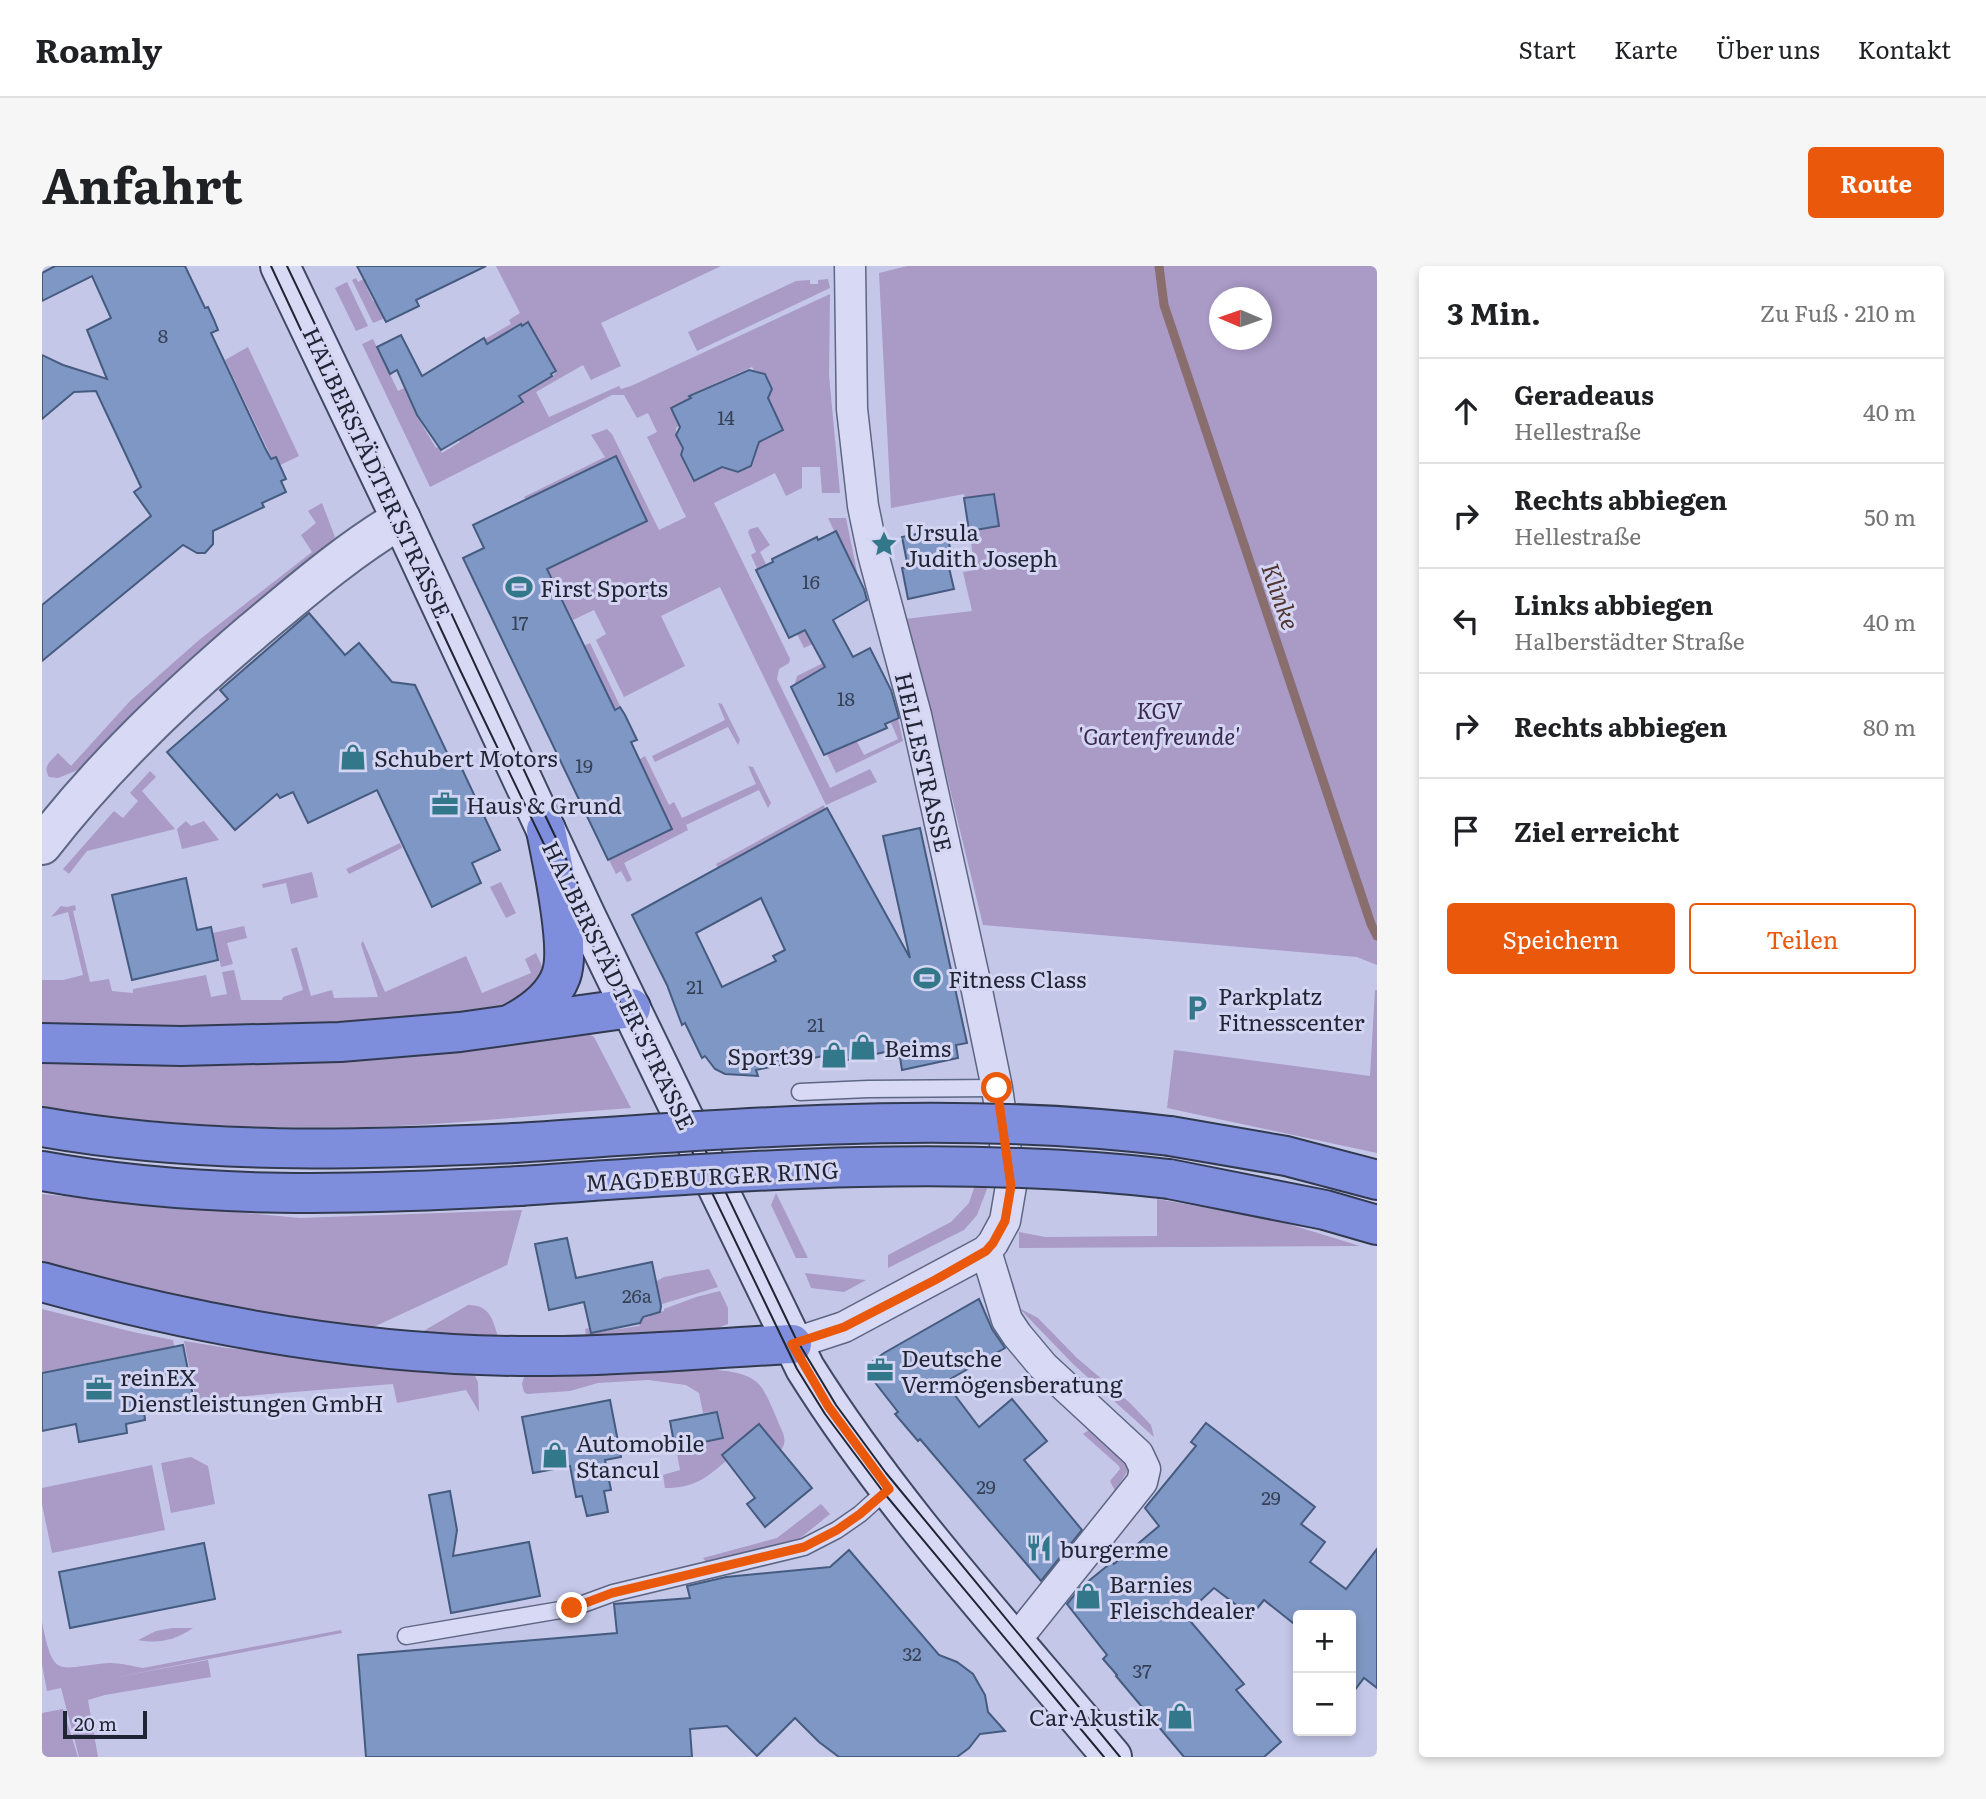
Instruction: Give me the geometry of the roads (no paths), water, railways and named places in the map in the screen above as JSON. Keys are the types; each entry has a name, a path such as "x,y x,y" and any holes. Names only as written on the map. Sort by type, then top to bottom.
{"highway":[{"path":"507,1026 538,1007 557,985 563,968 564,947 546,830"},
{"path":"42,1044 181,1046 409,1038 631,1008"},
{"name":"MAGDEBURGER RING","path":"42,1127 162,1143 366,1150 791,1125 919,1121 1072,1126 1170,1136 1286,1156 1377,1180"},
{"name":"MAGDEBURGER RING","path":"42,1171 155,1186 257,1192 446,1190 795,1168 1030,1166 1169,1179 1325,1210 1377,1225"},
{"path":"42,1282 143,1309 238,1328 307,1340 411,1351 550,1356 792,1344"}],"main road":[{"name":"HALBERSTÄDTER STRASSE","path":"280,266 792,1344 828,1406 889,1489 1112,1757"},
{"path":"42,845 94,782 203,675 307,586 360,545 401,519"}],"street":[{"name":"HELLESTRASSE","path":"792,1344 844,1327 986,1251 1005,1221 1010,1197 997,1088 916,715 873,554 863,506 852,398 850,266"},
{"path":"986,1251 1007,1320 1017,1335 1043,1366 1138,1454 1145,1469 1142,1482 1015,1641"}],"lane":[{"path":"800,1092 997,1088"},
{"path":"406,1636 572,1608 612,1593 804,1547 837,1530 889,1489"}],"waterway":[{"name":"Klinke","path":"1159,266 1164,305 1377,936"}],"tram line":[{"path":"271,266 461,672 797,1369 825,1414 884,1493 1104,1757"},
{"path":"287,266 543,811 795,1337 836,1405 886,1473 1120,1757"}],"place":[{"name":"Ursula Judith Joseph","path":"884,544"},
{"name":"First Sports","path":"519,587"},
{"name":"Schubert Motors","path":"353,757"},
{"name":"Haus & Grund","path":"445,804"},
{"name":"Fitness Class","path":"927,978"},
{"name":"Parkplatz Fitnesscenter","path":"1197,1008"},
{"name":"Beims","path":"863,1047"},
{"name":"Sport39","path":"834,1055"},
{"name":"Deutsche Vermögensberatung","path":"880,1370"},
{"name":"reinEX Dienstleistungen GmbH","path":"99,1389"},
{"name":"Automobile Stancul","path":"555,1455"},
{"name":"burgerme","path":"1039,1548"},
{"name":"Barnies Fleischdealer","path":"1088,1596"},
{"name":"Car Akustik","path":"1180,1716"}],"park label":[{"name":"KGV 'Gartenfreunde'","path":"1159,722"}]}
